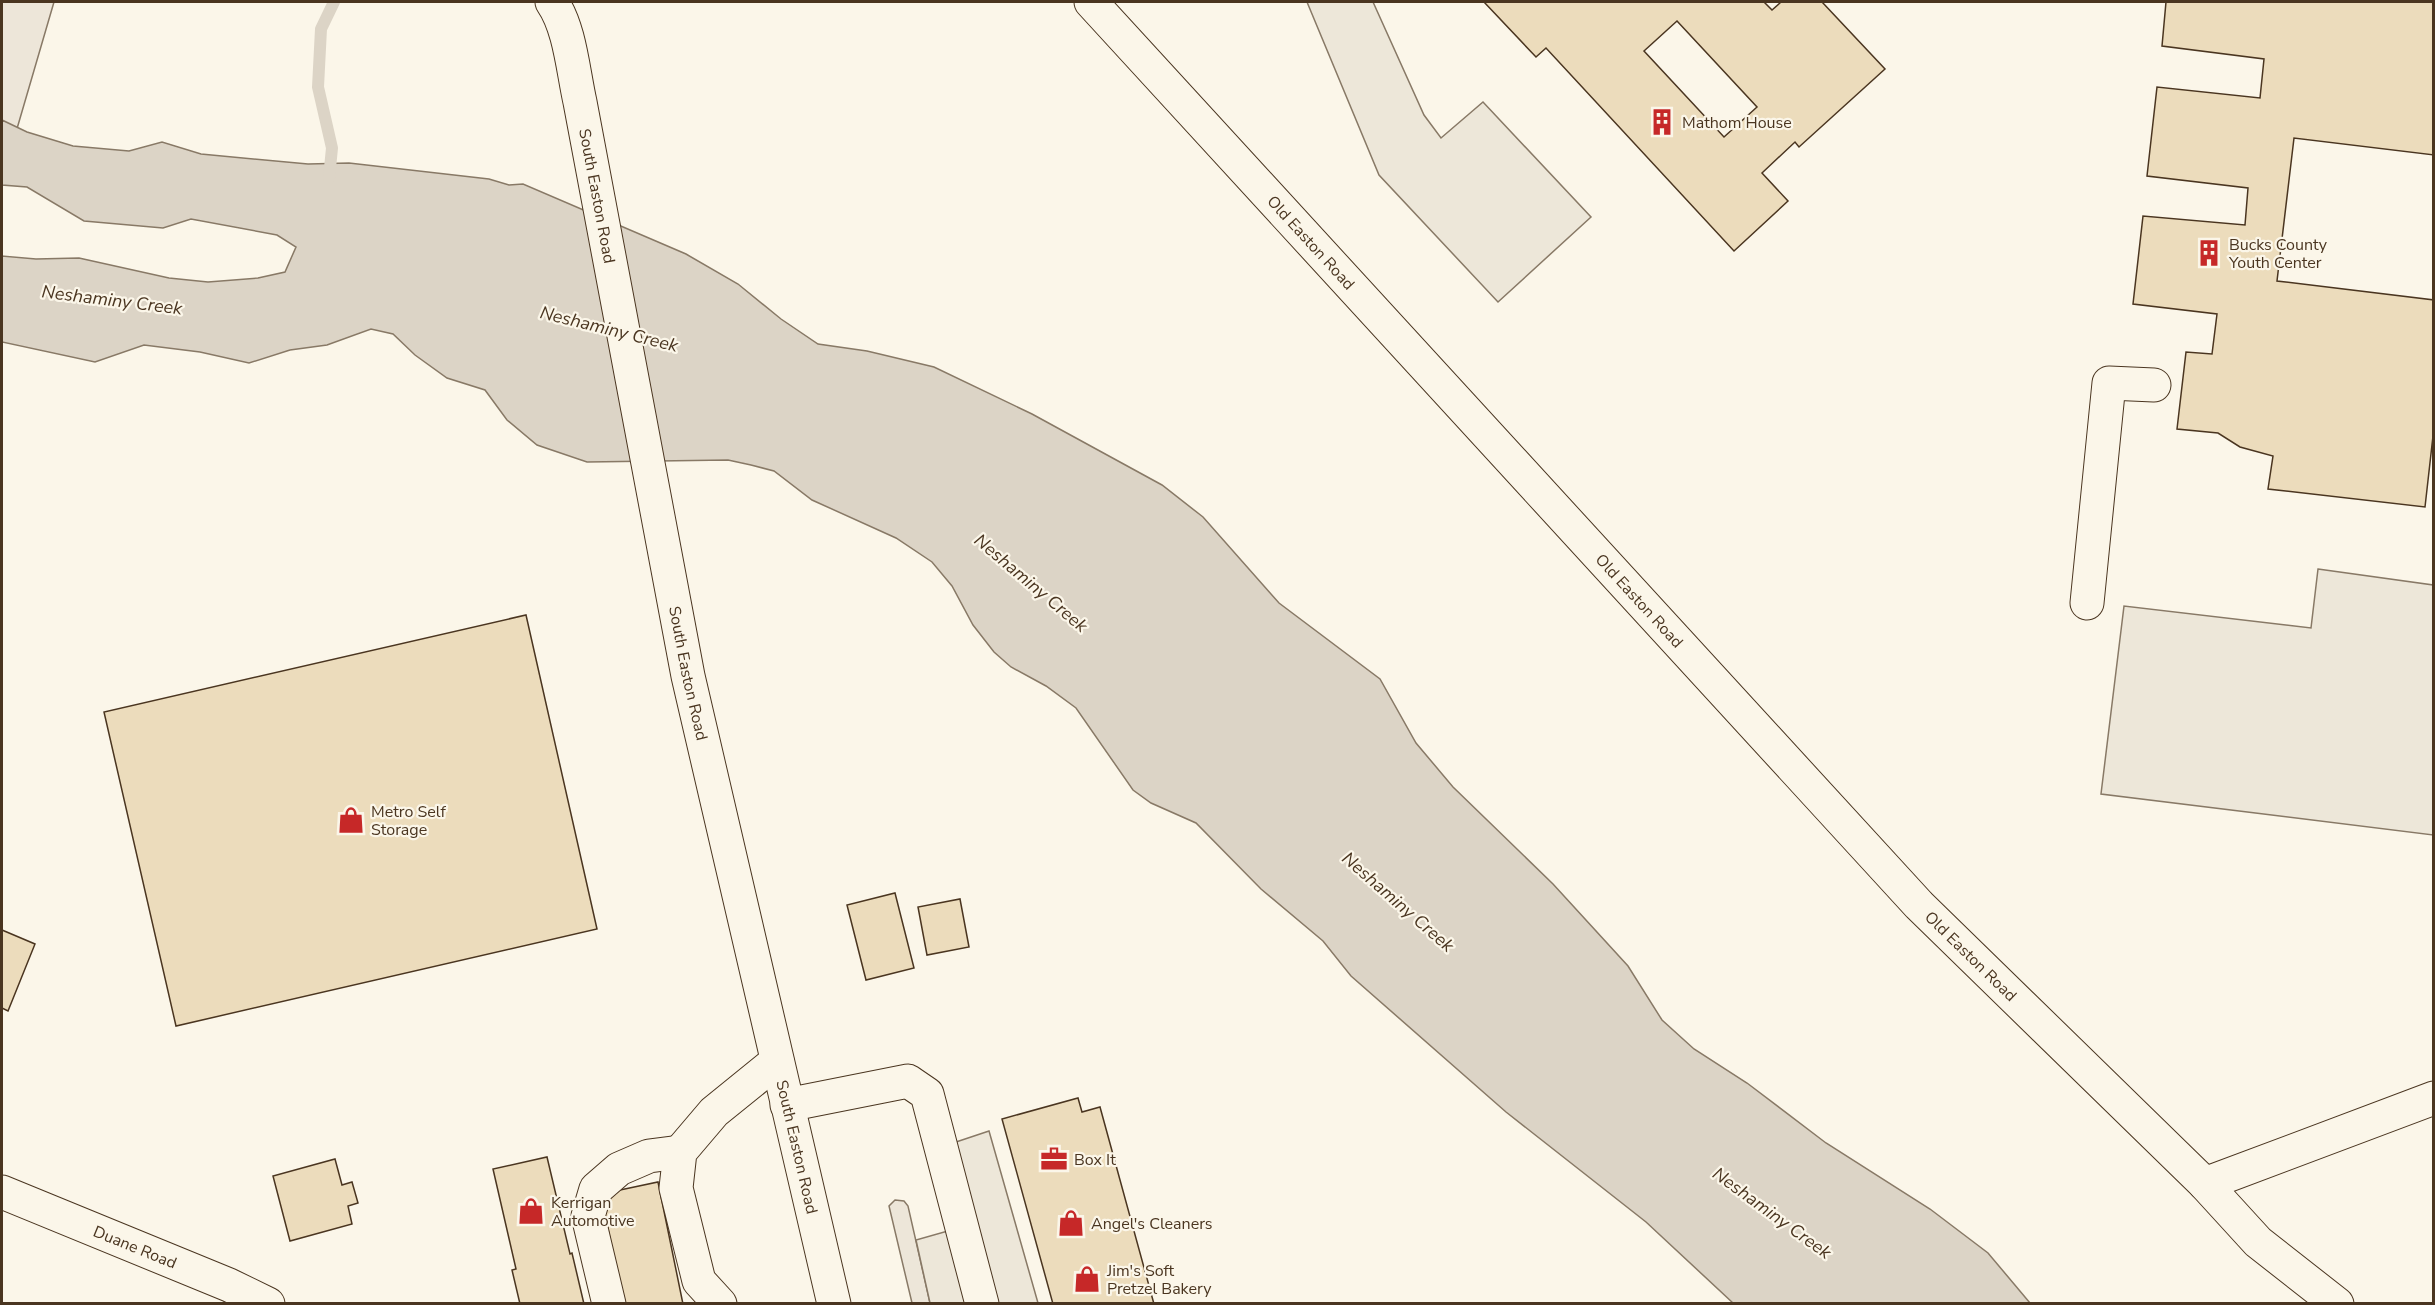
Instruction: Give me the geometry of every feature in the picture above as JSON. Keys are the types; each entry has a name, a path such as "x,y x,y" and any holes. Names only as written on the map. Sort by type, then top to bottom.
{"main road":[{"name":"South Easton Road","path":"552,2 557,9 566,39 580,102 688,676 834,1304"},
{"name":"South Easton Road","path":"566,39 568,2"},
{"name":"Old Easton Road","path":"1091,2 1919,905 2205,1184 2258,1242 2337,1304"},
{"path":"2087,603 2109,383 2154,385"},
{"path":"720,1304 699,1281 676,1188 680,1152 714,1112 777,1061"},
{"path":"787,1105 908,1081 927,1094 982,1304"},
{"path":"2205,1184 2433,1098"},
{"path":"609,1304 588,1216 596,1189 620,1168 649,1156 680,1152"},
{"name":"Duane Road","path":"2,1192 229,1285 268,1304"}],"shaded area":[{"path":"2,2 54,2 2,180"},
{"path":"1307,2 1373,2 1424,115 1441,138 1483,102 1591,217 1498,302 1379,175"},
{"path":"2318,569 2433,585 2433,835 2101,794 2124,606 2311,628"},
{"path":"989,1131 1038,1303 930,1303 916,1240 962,1227 941,1147"},
{"path":"895,1200 904,1201 908,1206 930,1303 912,1303 889,1206"}],"water":[{"name":"Neshaminy Creek","path":"2,120 27,132 73,146 129,151 162,142 201,154 308,164 349,163 489,179 509,185 523,184 686,254 738,284 781,319 818,344 867,351 934,367 1032,414 1162,485 1203,517 1279,603 1380,679 1416,743 1453,787 1553,884 1628,966 1662,1020 1694,1049 1747,1083 1826,1143 1930,1209 1988,1253 2030,1303 1733,1303 1646,1222 1506,1112 1351,976 1323,941 1261,889 1196,823 1151,803 1133,790 1076,708 1046,686 1011,667 994,652 973,625 952,586 932,562 896,538 812,500 774,471 728,460 587,462 537,445 507,420 485,390 447,378 415,355 393,334 371,329 327,345 290,350 249,363 200,352 144,345 95,362 2,342 2,256 36,259 79,258 169,278 208,282 258,278 285,272 296,247 277,235 191,219 163,228 84,221 27,187 2,185"}],"building":[{"name":"Mathom House","path":"1484,2 1764,2 1772,10 1781,2 1822,2 1885,69 1799,147 1795,142 1762,173 1788,201 1734,251 1546,48 1536,57","holes":["1677,21 1757,107 1724,137 1644,51"]},
{"name":"Bucks County Youth Center","path":"2166,2 2434,2 2434,155 2294,138 2277,281 2434,300 2434,427 2425,507 2268,489 2273,456 2240,447 2218,433 2177,429 2186,352 2212,354 2217,314 2133,304 2143,216 2245,225 2248,188 2147,176 2157,87 2260,98 2264,59 2162,46"},
{"name":"Metro Self Storage","path":"526,615 597,929 176,1026 104,712"},
{"path":"895,893 914,968 866,980 847,905"},
{"path":"960,899 969,947 927,955 918,907"},
{"path":"2,930 35,944 8,1011 2,1008"},
{"path":"1078,1098 1082,1112 1100,1107 1154,1304 1053,1304 1002,1119"},
{"name":"Kerrigan Automotive","path":"547,1157 584,1304 520,1304 512,1270 516,1269 493,1169"},
{"path":"335,1159 342,1185 352,1182 358,1203 348,1206 352,1224 290,1241 273,1176"},
{"path":"658,1182 683,1304 623,1304 601,1194"}],"waterway":[{"path":"329,178 332,148 318,87 321,29 334,2"}],"place":[{"name":"Mathom House","path":"1662,122"},
{"name":"Bucks County Youth Center","path":"2209,253"},
{"name":"Metro Self Storage","path":"351,820"},
{"name":"Box It","path":"1054,1159"},
{"name":"Kerrigan Automotive","path":"531,1211"},
{"name":"Angel's Cleaners","path":"1071,1223"},
{"name":"Jim's Soft Pretzel Bakery","path":"1087,1279"}]}
